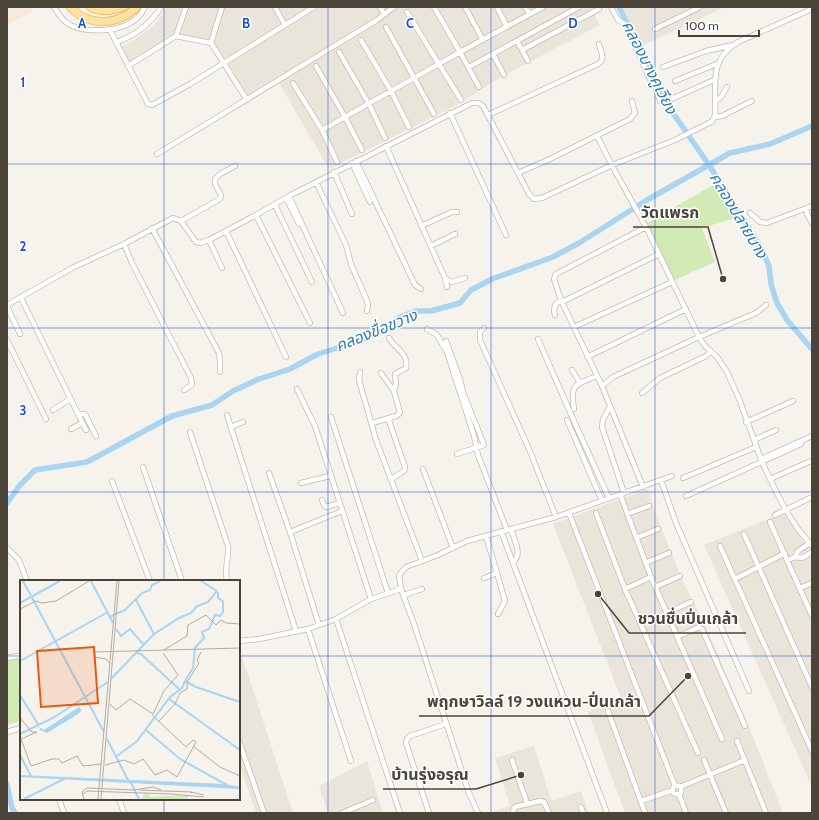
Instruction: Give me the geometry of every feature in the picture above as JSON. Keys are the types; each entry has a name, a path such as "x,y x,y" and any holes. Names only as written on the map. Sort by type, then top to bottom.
{"main road":[{"path":"70,7 89,19 102,22 116,20 125,16 137,7"},
{"path":"90,7 97,11 110,11 123,7"}],"street":[{"path":"54,7 60,17 70,25 89,30 110,30 132,22 140,15 145,7"},
{"path":"117,42 129,38 141,31 151,22 161,7"},
{"path":"128,66 176,36 186,7"},
{"path":"222,7 211,43 222,63 247,100"},
{"path":"275,7 285,26"},
{"path":"110,30 148,104 152,105 190,84 314,7"},
{"path":"380,7 384,14"},
{"path":"157,154 377,20 394,7"},
{"path":"434,7 479,87"},
{"path":"465,7 483,40"},
{"path":"497,7 507,27"},
{"path":"525,7 530,14"},
{"path":"322,130 438,64 543,7"},
{"path":"469,67 579,7"},
{"path":"522,50 599,9 598,7"},
{"path":"611,7 618,20 625,24 662,101 667,101 714,80"},
{"path":"655,29 700,7"},
{"path":"662,67 706,51 733,45 812,9"},
{"path":"407,12 461,100"},
{"path":"386,27 434,114"},
{"path":"176,36 211,43"},
{"path":"361,40 391,91 409,127"},
{"path":"517,41 528,62"},
{"path":"488,115 598,64 603,56 599,44"},
{"path":"20,334 7,305 72,268 124,244 173,218 181,221 196,242 200,243 209,240 334,172 472,103 477,103 483,106 529,194 532,198 538,199 612,165 675,140 711,122 715,117 716,101 714,80 719,63 724,54 733,45"},
{"path":"339,52 369,104 385,138"},
{"path":"493,54 504,75"},
{"path":"675,81 719,63"},
{"path":"316,66 362,150"},
{"path":"293,83 322,130 337,162"},
{"path":"716,101 721,97 727,87"},
{"path":"518,173 597,136 632,117 635,113 632,101"},
{"path":"715,117 722,116 752,101"},
{"path":"450,113 506,235"},
{"path":"597,136 646,227 699,337 705,346 717,357 727,372 740,401 746,422 761,461 785,509 798,529 811,544 798,551 795,557"},
{"path":"386,146 445,278 447,287"},
{"path":"354,162 370,202"},
{"path":"354,162 415,285 421,289"},
{"path":"181,221 220,199 221,195 215,184 215,179 220,174 235,166"},
{"path":"334,172 352,214"},
{"path":"316,182 348,252 351,264 368,305 367,311"},
{"path":"287,197 318,266"},
{"path":"287,197 343,313"},
{"path":"275,204 312,282"},
{"path":"750,213 760,222 767,223 810,207"},
{"path":"810,207 807,214 812,223"},
{"path":"422,226 452,212 457,212"},
{"path":"256,215 310,323"},
{"path":"643,487 602,386 561,301 554,279 556,274 646,227"},
{"path":"152,228 219,353 220,372"},
{"path":"226,232 286,357"},
{"path":"431,246 455,234"},
{"path":"209,240 222,268"},
{"path":"124,244 132,263 191,378 192,385 184,390"},
{"path":"556,315 554,311 555,304 659,254"},
{"path":"445,278 452,282 465,278"},
{"path":"574,327 672,282"},
{"path":"20,298 86,430"},
{"path":"602,386 613,377 699,337 756,313 766,305"},
{"path":"587,356 686,309"},
{"path":"484,328 480,332 480,340 529,450 556,517"},
{"path":"427,329 438,335 447,352 474,436 476,448 518,555 516,560 513,562"},
{"path":"389,338 393,346 402,352 407,366 395,375 394,391"},
{"path":"538,339 609,498"},
{"path":"7,340 46,419"},
{"path":"446,341 460,379 463,392 484,445 457,454"},
{"path":"642,393 660,378 706,356 711,351"},
{"path":"572,370 580,383"},
{"path":"360,372 359,380 376,440 422,561"},
{"path":"372,423 400,413 394,391 381,373"},
{"path":"574,408 572,390 580,383 597,376"},
{"path":"297,388 315,426 371,600"},
{"path":"53,410 70,399"},
{"path":"746,422 793,402"},
{"path":"610,407 603,419 602,427 627,514 645,564 722,739"},
{"path":"78,414 84,414 96,436"},
{"path":"227,415 296,631"},
{"path":"331,418 388,593"},
{"path":"388,418 405,467 402,473 391,479"},
{"path":"567,420 602,501"},
{"path":"71,429 82,422"},
{"path":"231,427 243,422"},
{"path":"754,440 776,430"},
{"path":"190,432 228,546 228,557 225,568 228,580"},
{"path":"686,496 812,436"},
{"path":"761,461 801,444"},
{"path":"684,478 756,447"},
{"path":"770,479 811,461"},
{"path":"143,467 182,580"},
{"path":"423,469 453,548"},
{"path":"269,473 290,532 319,625"},
{"path":"301,483 330,476"},
{"path":"478,813 469,793 401,589 399,575 401,571 406,567 468,541 570,513 672,476"},
{"path":"112,480 150,580"},
{"path":"661,480 676,523 750,691"},
{"path":"775,514 812,497"},
{"path":"322,500 326,506 340,503"},
{"path":"627,514 648,506"},
{"path":"290,532 342,511"},
{"path":"570,513 676,788 681,792 678,794 686,813"},
{"path":"596,513 624,589 698,753"},
{"path":"770,522 811,612"},
{"path":"636,538 658,530"},
{"path":"501,531 607,813"},
{"path":"744,534 812,687"},
{"path":"486,536 505,601 498,614"},
{"path":"720,546 812,751"},
{"path":"7,548 19,560 27,580"},
{"path":"788,560 795,557 802,558 812,552"},
{"path":"645,564 669,553"},
{"path":"735,579 785,553"},
{"path":"484,578 497,573"},
{"path":"656,587 680,576"},
{"path":"624,589 651,577"},
{"path":"800,588 812,583"},
{"path":"240,641 259,639 308,629 336,619 371,600 401,589"},
{"path":"404,595 422,589"},
{"path":"666,613 691,602"},
{"path":"336,619 400,813"},
{"path":"677,637 699,627 702,629 745,726"},
{"path":"308,629 351,761"},
{"path":"7,658 20,657"},
{"path":"608,711 645,813"},
{"path":"429,813 406,743 410,736 446,724"},
{"path":"7,732 20,728"},
{"path":"737,741 766,813"},
{"path":"240,744 264,813"},
{"path":"512,760 527,803"},
{"path":"704,760 726,813"},
{"path":"641,801 745,760"},
{"path":"58,800 64,813"},
{"path":"119,800 124,813"},
{"path":"342,813 373,800"},
{"path":"514,813 513,810 515,806 540,801 544,802 549,813"},
{"path":"581,807 583,813"}],"shaded area":[{"path":"7,7 31,7 33,11 7,26"},
{"path":"164,7 591,7 600,25 501,77 457,105 329,169 279,83 247,103 226,74 209,44 178,38 127,68 118,48 131,42 153,26 162,15"},
{"path":"622,7 725,7 642,46"},
{"path":"648,489 656,515 684,584 704,622 750,729 783,813 625,813 588,712 621,698 553,524"},
{"path":"783,513 812,554 812,787 704,545"},
{"path":"240,650 293,813 256,813 240,767"},
{"path":"534,746 552,801 581,791 589,813 489,813 510,806 495,758"},
{"path":"367,761 383,813 328,813 319,786"}],"green space":[{"path":"713,185 735,218 702,228 715,262 673,281 645,224"},
{"path":"14,654 20,655 20,721 7,725 7,657"}],"waterway":[{"name":"คลองปลายบาง","path":"619,7 666,103 709,165 760,246 769,266 771,284 777,303 787,320 812,349"},
{"name":"คลองขื่อขวาง","path":"7,503 20,485 35,470 87,462 172,416 212,405 233,391 259,379 290,369 318,354 362,340 381,331 400,317 416,311 431,311 460,303 471,290 492,279 553,257 579,243 647,200 730,153 770,144 812,126"},
{"path":"7,784 12,808 15,813"}],"place":[{"name":"วัดแพรก","path":"723,279"},
{"name":"ชวนชื่นปิ่นเกล้า","path":"598,594"},
{"name":"พฤกษาวิลล์ 19 วงแหวน-ปิ่นเกล้า","path":"688,676"},
{"name":"บ้านรุ่งอรุณ","path":"521,775"}],"water label":[{"name":"คลองบางคูเวียง","path":"650,67"}]}
